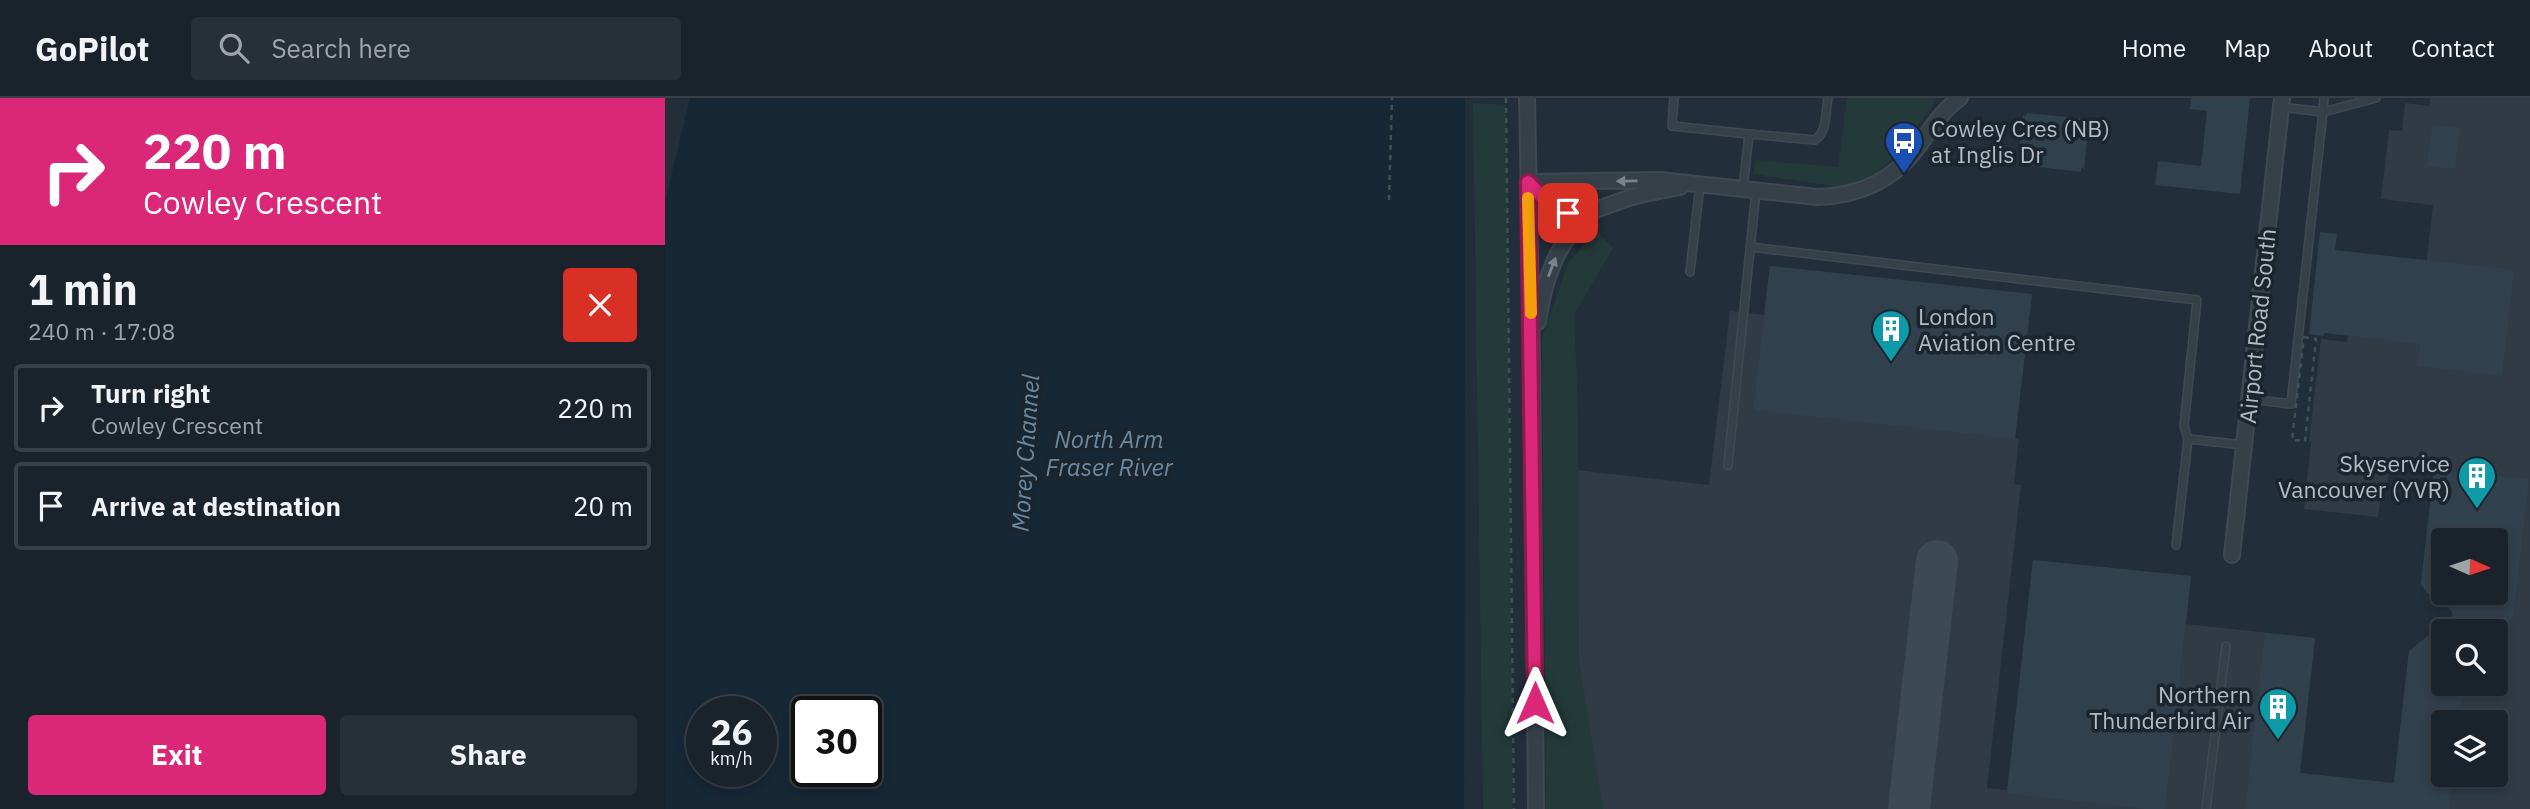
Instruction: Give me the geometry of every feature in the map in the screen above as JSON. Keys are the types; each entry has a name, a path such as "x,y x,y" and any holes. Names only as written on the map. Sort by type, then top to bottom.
{"street":[{"path":"1929,130 1943,98"},
{"path":"1528,182 1660,180 1835,197 1865,189 1892,174 1960,98"},
{"path":"1526,100 1532,358 1536,809"},
{"name":"Airport Road South","path":"2232,555 2281,103"},
{"path":"1528,182 1548,203 1561,211 1580,215 1635,197 1697,185"},
{"path":"1532,358 1540,307 1556,257 1564,242 1580,223 1603,209"}],"lane":[{"path":"1674,98 1672,125 1815,140 1823,129 1828,98"},
{"path":"2249,399 2291,404 2324,98"},
{"path":"2281,103 2323,112 2376,98"},
{"path":"1728,466 1750,247 1749,134"},
{"path":"1690,272 1697,185"},
{"path":"1750,247 2197,300 2184,426 2188,439 2176,545"},
{"path":"2188,439 2244,445"},
{"path":"2206,809 2226,646"}],"path":[{"path":"1389,200 1392,98"},
{"path":"1506,98 1514,809"}],"shaded area":[{"path":"2430,98 2530,98 2530,809 1600,809 1573,676 1576,470 1709,485 1730,311 1764,315 1770,266 2032,294 2015,438 2019,439 2014,484 2021,485 1987,788 2007,790 2033,560 2191,576 2186,624 2315,638 2300,773 2394,783 2409,651 2431,633 2431,696 2508,696 2508,619 2448,619 2452,616 2452,606 2508,606 2508,528 2431,528 2431,597 2421,584 2434,469 2389,464 2387,487 2382,487 2378,517 2304,509 2321,339 2347,342 2348,336 2420,319 2433,205 2381,199 2389,130 2402,131 2405,103 2429,106"}],"green space":[{"path":"1847,98 1937,98 1899,154 1872,176 1841,187 1753,174 1755,160 1838,167"},
{"path":"1473,103 1506,105 1513,809 1483,809"},
{"path":"1597,231 1613,248 1574,315 1578,407 1579,660 1603,809 1546,809 1542,339 1568,263"}],"water":[{"name":"North Arm Fraser River","path":"690,98 1465,98 1464,809 665,809 665,202"}],"building":[{"path":"2191,98 2250,98 2240,194 2155,185 2158,161 2201,166 2207,111 2190,109"},
{"path":"2027,113 2087,119 2089,123 2084,169 2081,168 2081,172 2021,165 2021,162 2018,162 2023,115 2026,116"},
{"path":"2432,125 2460,128 2455,169 2427,166"},
{"path":"2320,232 2337,234 2335,250 2514,270 2502,376 2417,366 2420,344 2324,333 2324,336 2309,334"},
{"name":"London Aviation Centre","path":"1770,266 2032,294 2015,439 1753,410"},
{"path":"2434,469 2529,479 2513,619 2508,623 2508,619 2449,619 2454,615 2447,606 2508,606 2508,528 2431,528 2431,597 2421,584"},
{"path":"2033,560 2191,576 2165,809 2007,793"},
{"path":"2265,633 2315,638 2300,773 2394,783 2409,651 2431,633 2431,696 2462,696 2460,710 2431,710 2431,787 2452,787 2449,809 2245,809"}],"taxiway":[{"path":"1909,809 1937,561"}],"slow traffic":[{"path":"1528,198 1531,313"}],"place":[{"name":"Cowley Cres (NB) at Inglis Dr","path":"1904,175"},
{"name":"London Aviation Centre","path":"1891,363"},
{"name":"Skyservice Vancouver (YVR)","path":"2477,510"},
{"name":"Northern Thunderbird Air","path":"2278,741"}],"route":[{"path":"1535,703 1528,182 1548,203 1568,213"}],"water label":[{"name":"Morey Channel","path":"1025,453"}]}
